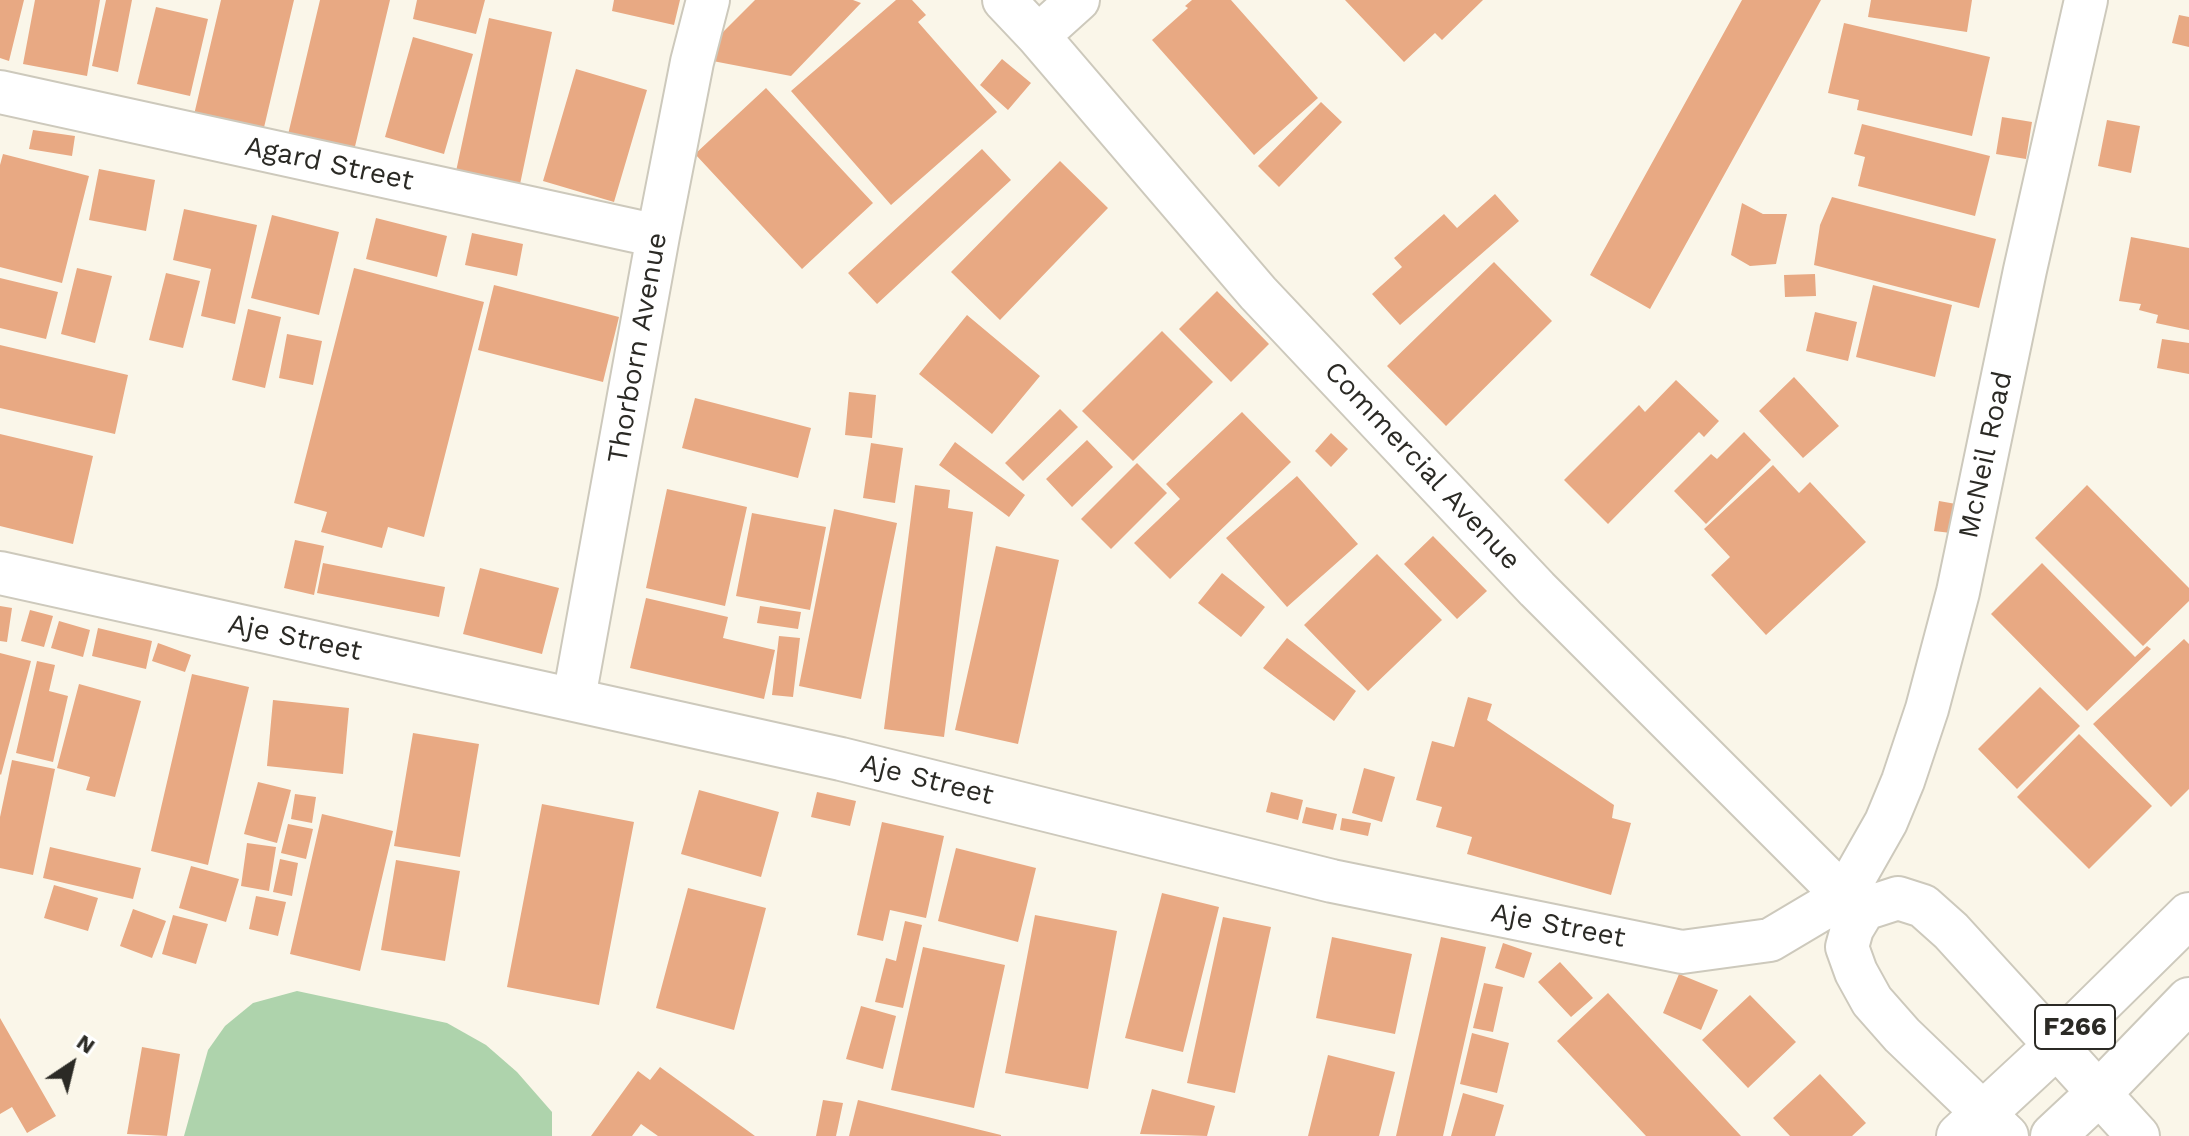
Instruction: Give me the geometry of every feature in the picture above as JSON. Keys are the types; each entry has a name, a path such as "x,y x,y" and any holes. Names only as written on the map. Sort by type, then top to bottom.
{"highway":[{"name":"F266","path":"1983,1128 2055,1047 2189,915"},
{"name":"F266","path":"2053,1136 2189,1000"}],"street":[{"name":"Thorborn Avenue","path":"574,698 658,236 692,62 708,0"},
{"name":"Commercial Avenue","path":"1004,0 1258,293 1537,589 1854,902"},
{"path":"1038,36 1078,0"},
{"name":"McNeil Road","path":"1983,1128 1872,1001 1847,947 1854,902 1903,781 1927,709 1958,592 2025,270 2086,0"},
{"name":"Agard Street","path":"0,92 658,236"},
{"name":"Aje Street","path":"0,573 841,759 1332,881 1682,952 1770,940 1854,902"},
{"path":"1854,902 1898,898 1923,906 1951,931 2138,1136"}],"green space":[{"path":"297,991 447,1023 486,1045 517,1072 552,1112 552,1136 184,1136 208,1050 225,1026 253,1003"}],"building":[{"path":"0,0 24,0 9,61 0,58"},
{"path":"35,0 100,0 87,76 23,64"},
{"path":"106,0 132,0 118,72 92,66"},
{"path":"221,0 294,0 262,136 193,119"},
{"path":"320,0 390,0 352,159 286,143"},
{"path":"417,0 485,0 476,34 413,19"},
{"path":"614,0 680,0 674,25 612,11"},
{"path":"755,0 853,0 861,3 791,76 697,58"},
{"path":"896,0 912,0 926,15 918,22 997,112 891,205 791,91"},
{"path":"1192,0 1231,0 1318,98 1254,155 1152,40 1188,8 1185,6"},
{"path":"1345,0 1483,0 1442,40 1435,33 1404,62"},
{"path":"1742,0 1821,0 1650,309 1590,275"},
{"path":"1871,0 1972,0 1967,32 1868,17"},
{"path":"156,7 208,19 190,96 137,84"},
{"path":"2179,15 2189,17 2189,47 2172,43"},
{"path":"489,18 552,32 519,189 455,176"},
{"path":"1844,23 1990,57 1972,136 1857,110 1859,100 1828,93"},
{"path":"413,37 473,54 444,154 385,137"},
{"path":"1002,59 1031,83 1008,110 980,85"},
{"path":"576,69 647,90 614,202 543,181"},
{"path":"766,88 873,203 802,269 695,154"},
{"path":"1321,102 1342,122 1279,187 1258,166"},
{"path":"2002,117 2032,122 2026,159 1996,154"},
{"path":"2107,120 2140,126 2131,173 2098,166"},
{"path":"1862,124 1990,156 1975,216 1858,186 1865,157 1854,154"},
{"path":"33,130 75,136 72,156 29,149"},
{"path":"982,149 1011,180 877,304 848,273"},
{"path":"3,154 89,176 62,283 0,267 0,165"},
{"path":"1060,161 1108,208 1000,320 951,272"},
{"path":"99,169 155,180 146,231 89,220"},
{"path":"1495,194 1519,221 1400,325 1372,294 1402,267 1394,258 1444,214 1457,228"},
{"path":"1832,197 1996,239 1979,308 1814,265 1820,225"},
{"path":"1742,203 1763,214 1787,214 1776,264 1750,266 1731,255"},
{"path":"184,209 257,225 235,324 201,316 211,269 173,260"},
{"path":"272,215 339,232 319,315 251,298"},
{"path":"376,218 447,236 437,277 366,259"},
{"path":"472,233 523,244 517,276 465,265"},
{"path":"2131,237 2189,248 2189,330 2156,323 2158,315 2139,310 2141,304 2119,301"},
{"path":"1494,262 1552,321 1446,426 1387,366"},
{"path":"77,268 112,276 95,343 61,334"},
{"path":"354,268 484,302 424,537 388,527 382,548 321,532 327,512 294,503"},
{"path":"166,273 200,281 183,348 149,340"},
{"path":"1815,274 1816,296 1785,297 1784,275"},
{"path":"0,278 58,292 46,339 0,328"},
{"path":"494,285 619,317 603,382 478,350"},
{"path":"1873,285 1952,305 1935,377 1856,357"},
{"path":"1217,291 1269,344 1231,382 1179,329"},
{"path":"248,309 281,317 265,388 232,380"},
{"path":"1815,312 1857,322 1848,361 1806,351"},
{"path":"967,315 1040,376 992,434 919,374"},
{"path":"1162,331 1213,382 1133,461 1082,411"},
{"path":"287,334 322,341 313,385 279,378"},
{"path":"2162,339 2189,343 2189,374 2157,368"},
{"path":"0,345 128,375 115,434 0,408"},
{"path":"1794,377 1839,426 1803,458 1759,411"},
{"path":"1676,380 1719,421 1704,437 1699,432 1608,524 1564,480 1639,405 1645,412"},
{"path":"849,392 876,395 872,438 845,435"},
{"path":"695,398 811,428 798,478 682,448"},
{"path":"1060,409 1078,427 1023,481 1005,463"},
{"path":"1242,412 1291,462 1170,579 1134,543 1180,499 1166,484"},
{"path":"1744,432 1771,460 1706,524 1674,491 1711,454 1717,459"},
{"path":"1331,433 1348,449 1331,467 1315,451"},
{"path":"0,434 93,456 73,544 0,526"},
{"path":"1087,440 1113,467 1072,507 1046,479"},
{"path":"955,442 1025,495 1009,517 939,465"},
{"path":"871,443 903,448 895,503 863,498"},
{"path":"1137,463 1167,493 1111,549 1081,519"},
{"path":"1773,465 1799,493 1810,482 1866,542 1766,635 1711,575 1730,557 1704,529"},
{"path":"1297,476 1358,544 1287,607 1226,538"},
{"path":"915,485 950,490 948,508 973,512 944,737 884,729"},
{"path":"2087,485 2189,588 2189,601 2143,646 2035,538"},
{"path":"667,489 747,507 725,606 646,588"},
{"path":"1939,501 1956,504 1951,533 1934,531"},
{"path":"834,509 897,523 861,699 799,686"},
{"path":"752,513 826,527 810,610 736,596"},
{"path":"1433,536 1487,591 1457,619 1404,564"},
{"path":"295,540 324,546 314,595 284,588"},
{"path":"996,546 1059,560 1018,744 955,730"},
{"path":"1377,554 1442,620 1368,691 1304,625"},
{"path":"323,563 445,587 439,617 317,593"},
{"path":"2042,563 2135,657 2147,646 2151,649 2087,711 1991,614"},
{"path":"480,568 559,588 542,654 463,634"},
{"path":"1222,573 1265,607 1241,637 1198,603"},
{"path":"646,598 728,617 723,638 775,650 764,699 630,668"},
{"path":"0,606 12,608 7,642 0,641"},
{"path":"760,606 801,612 798,629 757,623"},
{"path":"30,610 53,616 44,647 21,641"},
{"path":"59,621 90,630 83,657 51,648"},
{"path":"98,628 152,641 146,669 92,656"},
{"path":"779,636 800,638 793,697 772,695"},
{"path":"1287,638 1356,691 1334,721 1263,668"},
{"path":"2184,639 2189,644 2189,789 2171,807 2093,724"},
{"path":"158,643 191,655 185,672 152,661"},
{"path":"0,653 31,661 1,775 0,774"},
{"path":"37,661 55,665 49,691 68,696 53,762 16,753"},
{"path":"192,674 249,687 208,865 151,851"},
{"path":"79,684 141,701 115,797 86,790 90,777 57,768"},
{"path":"2040,687 2080,726 2017,789 1978,749"},
{"path":"1468,697 1492,704 1487,720 1614,805 1612,818 1631,823 1611,895 1467,854 1472,837 1436,827 1442,807 1416,800 1432,741 1454,747"},
{"path":"273,700 349,708 343,774 267,766"},
{"path":"413,733 479,744 460,857 394,846"},
{"path":"2079,734 2152,806 2089,869 2017,797"},
{"path":"12,760 55,769 33,875 0,868 0,817"},
{"path":"1364,768 1395,777 1382,822 1352,813"},
{"path":"258,782 291,790 277,843 244,834"},
{"path":"699,790 779,812 761,877 681,854"},
{"path":"817,792 856,801 850,826 811,817"},
{"path":"1271,792 1303,800 1298,820 1266,812"},
{"path":"295,794 316,797 312,823 291,819"},
{"path":"542,804 634,822 599,1005 507,987"},
{"path":"1306,807 1337,814 1333,830 1302,823"},
{"path":"322,814 393,831 360,971 290,954"},
{"path":"1342,818 1371,823 1368,836 1340,830"},
{"path":"882,822 944,836 926,918 890,910 883,941 857,935"},
{"path":"288,824 313,829 306,859 281,853"},
{"path":"247,843 276,847 269,891 241,886"},
{"path":"50,847 141,868 133,899 43,878"},
{"path":"956,848 1036,868 1018,942 938,921"},
{"path":"280,859 298,863 292,896 273,892"},
{"path":"396,860 460,871 445,961 381,950"},
{"path":"191,866 239,879 226,922 179,908"},
{"path":"54,885 98,898 88,931 44,918"},
{"path":"688,888 766,908 734,1030 656,1008"},
{"path":"1162,893 1219,907 1183,1052 1125,1038"},
{"path":"256,896 286,902 278,936 249,929"},
{"path":"133,909 166,921 152,958 120,946"},
{"path":"173,915 208,924 196,964 162,954"},
{"path":"1035,915 1117,931 1088,1089 1005,1073"},
{"path":"1223,917 1271,927 1235,1093 1187,1083"},
{"path":"905,921 922,925 903,1008 875,1002 886,958 896,961"},
{"path":"1332,937 1412,954 1395,1034 1316,1018"},
{"path":"1441,937 1486,947 1443,1136 1396,1136"},
{"path":"1503,943 1532,953 1524,978 1495,968"},
{"path":"923,947 1005,965 974,1108 891,1090"},
{"path":"1560,962 1593,998 1571,1017 1538,982"},
{"path":"1679,974 1718,990 1701,1030 1663,1013"},
{"path":"1484,983 1503,987 1493,1032 1473,1028"},
{"path":"1608,993 1741,1136 1646,1136 1557,1041"},
{"path":"1750,995 1796,1042 1748,1088 1702,1040"},
{"path":"861,1006 896,1016 883,1069 846,1059"},
{"path":"0,1018 56,1116 27,1133 12,1107 0,1114"},
{"path":"1472,1033 1509,1043 1497,1093 1460,1084"},
{"path":"142,1047 180,1054 167,1136 127,1134"},
{"path":"1328,1055 1395,1072 1379,1136 1308,1136"},
{"path":"660,1067 755,1136 658,1136 641,1124 632,1136 591,1136 638,1071 650,1080"},
{"path":"1820,1074 1866,1123 1852,1136 1790,1136 1773,1118"},
{"path":"1152,1089 1215,1106 1207,1136 1140,1134"},
{"path":"1463,1093 1504,1105 1495,1136 1451,1136"},
{"path":"823,1100 843,1103 836,1136 816,1136"},
{"path":"858,1100 1001,1135 1001,1136 849,1136"}]}
